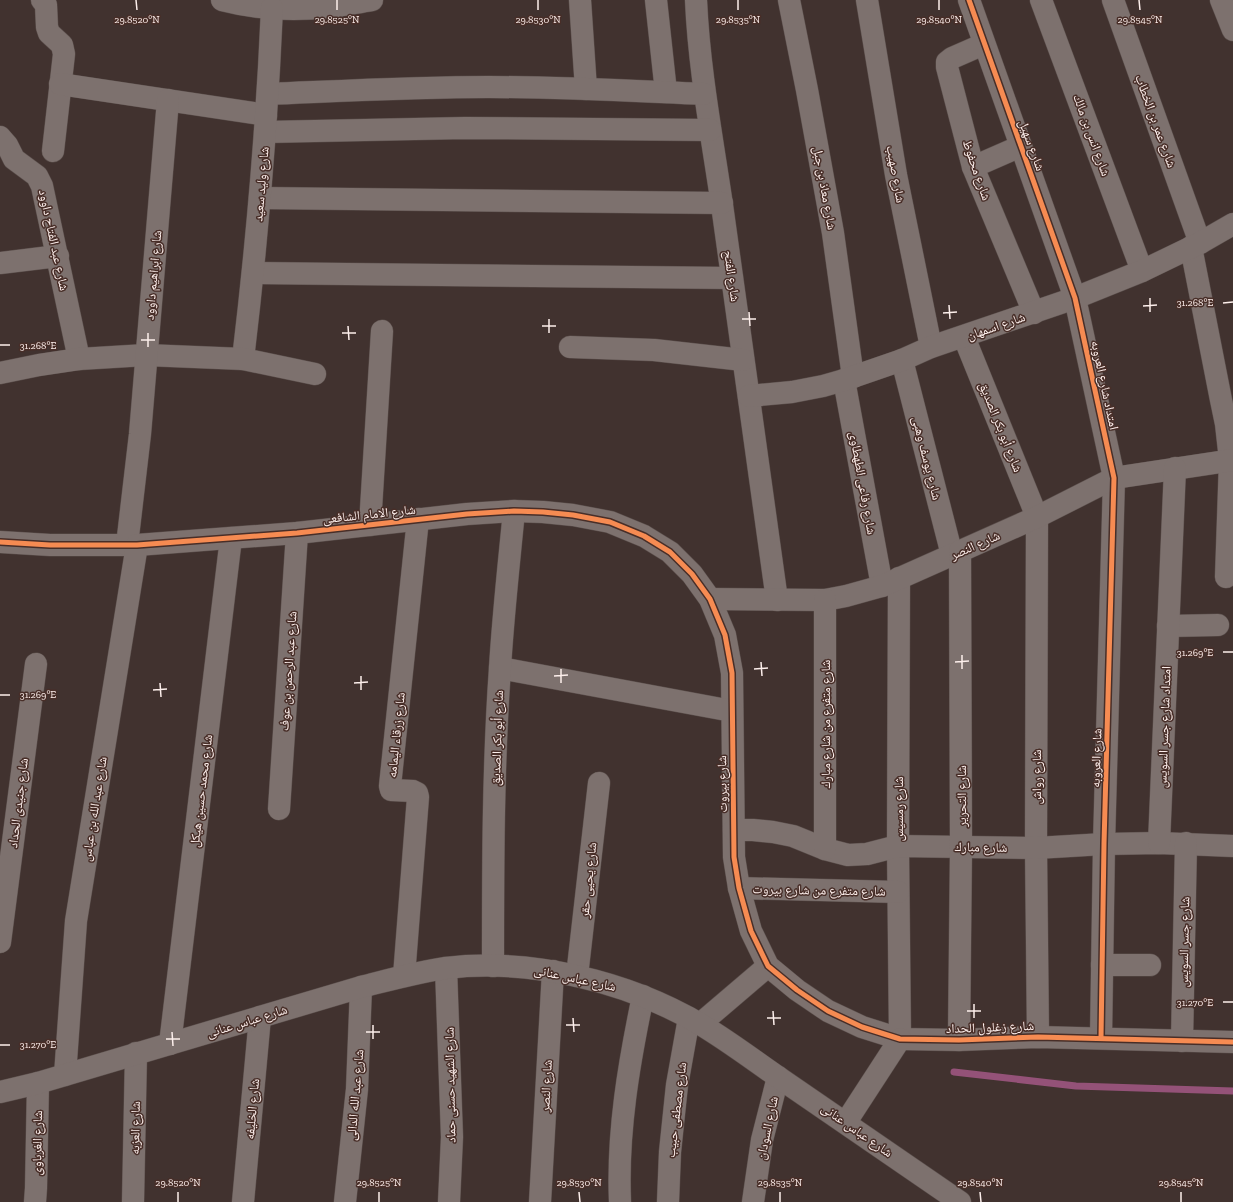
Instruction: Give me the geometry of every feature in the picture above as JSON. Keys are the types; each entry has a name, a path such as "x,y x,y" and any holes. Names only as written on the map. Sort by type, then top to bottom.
{"street":[{"path":"42,0 46,5 47,27 49,34 62,45 64,54 52,150"},
{"path":"222,0 330,7 370,0"},
{"path":"580,0 586,89"},
{"path":"656,0 666,92"},
{"name":"شارع الفتح","path":"696,0 697,26 704,94 722,203 777,600"},
{"name":"شارع معاذ بن جبل","path":"789,0 808,90 833,233 849,379"},
{"name":"شارع صهيب","path":"867,0 896,175 931,347"},
{"name":"شارع سهيل","path":"969,0 1075,298"},
{"name":"شارع انس بن مالك","path":"1041,0 1142,271"},
{"name":"شارع عمر بن الخطاب","path":"1113,0 1195,245 1231,460 1226,577"},
{"path":"1221,0 1233,30"},
{"name":"شارع وليد سعيد","path":"243,359 253,273 268,94 282,5"},
{"name":"شارع محفوظ","path":"984,44 947,62 947,67 974,167 1034,313"},
{"path":"60,84 168,100 266,124 465,128 710,130"},
{"path":"268,94 381,89 466,88 586,89 704,94"},
{"name":"شارع ابراهيم داوود","path":"132,545 146,355 168,100"},
{"name":"شارع عبد الفتاح داوود","path":"0,137 14,159 37,176 42,186 79,360"},
{"path":"974,167 1021,146"},
{"path":"260,198 722,203"},
{"name":"شارع اسمهان","path":"749,396 792,392 849,379 902,360 931,347 1075,298 1142,271 1195,245 1233,224"},
{"path":"0,263 58,256"},
{"path":"253,273 732,278"},
{"name":"امتداد شارع العروبه","path":"1075,298 1114,478"},
{"path":"370,524 382,331"},
{"name":"شارع أبو بكر الصديق","path":"964,337 1037,517"},
{"path":"570,346 654,350 744,360"},
{"path":"0,373 39,365 79,360 146,355 243,359 315,374"},
{"name":"شارع يوسف وهبى","path":"902,360 956,553"},
{"name":"شارع رفاعى الطهطاوى","path":"849,379 890,582"},
{"name":"شارع النصر","path":"710,599 825,600 846,596 890,582 956,553 1037,517 1114,478 1231,460"},
{"name":"امتداد شارع جسر السويس","path":"1159,843 1175,468"},
{"name":"شارع العروبه","path":"1101,1038 1104,844 1114,478"},
{"name":"شارع أبو بكر الصديق","path":"493,966 495,775 500,668 514,511"},
{"name":"شارع الامام الشافعى","path":"0,542 50,545 132,545 297,533 418,519 514,511 543,512 573,515 610,522 644,536 670,552 692,574 710,599"},
{"name":"شارع رواش","path":"1037,517 1036,848 1038,1037"},
{"name":"شارع زرقاء اليمامه","path":"404,976 418,797 417,793 413,791 391,790 390,786 418,519"},
{"name":"شارع عبد الرحمن بن عوف","path":"279,808 297,533"},
{"name":"شارع محمد حسين هيكل","path":"170,1044 231,538"},
{"name":"شارع عبد الله بن عباس","path":"65,1075 76,921 132,545"},
{"name":"شارع التحرير","path":"956,553 961,847 959,1040"},
{"name":"شارع رمسيس","path":"890,582 898,846 900,1039"},
{"name":"شارع بيروت","path":"710,599 725,635 732,673 734,857 739,888 751,931 768,966"},
{"name":"شارع متفرع من شارع مبارك","path":"825,600 825,848"},
{"path":"1168,626 1218,625"},
{"name":"شارع جنيدى الحداد","path":"0,942 36,664"},
{"path":"500,668 732,711"},
{"name":"شارع يحيى حقر","path":"577,976 599,783"},
{"name":"شارع مبارك","path":"734,830 754,830 793,836 848,855 867,854 898,846 1036,848 1104,844 1159,843 1233,846"},
{"name":"شارع جسر السويس","path":"1182,1041 1186,843"},
{"name":"شارع متفرع من شارع بيروت","path":"739,888 898,892"},
{"path":"1102,966 1150,965"},
{"name":"شارع عباس عنانى","path":"0,1092 38,1083 361,987 404,976 446,968 493,966 553,971 598,981 642,996 695,1021 846,1122 960,1202"},
{"path":"695,1021 768,966"},
{"name":"شارع زغلول الحداد","path":"768,966 797,990 828,1011 862,1027 900,1039 959,1040 1038,1037 1233,1042"},
{"name":"شارع الشهيد حسنى حماد","path":"446,968 452,1137 448,1202"},
{"name":"شارع النصر","path":"540,1202 553,971"},
{"name":"شارع عبد الله الدالى","path":"345,1202 356,1089 361,987"},
{"path":"620,1202 621,1141 625,1092 642,996"},
{"name":"شارع الخليفه","path":"243,1202 260,1017"},
{"name":"شارع مصطفى حبيب","path":"668,1202 670,1152 677,1085 695,1021"},
{"path":"846,1122 900,1039"},
{"name":"شارع العزبه","path":"133,1202 136,1053"},
{"name":"شارع السودان","path":"753,1202 762,1140 778,1077"},
{"name":"شارع الغرباوى","path":"35,1202 38,1083"}],"waterway":[{"path":"954,1072 1076,1086 1233,1091"}],"cycle path":[{"path":"969,0 1075,298 1114,478 1104,844 1101,1038"},
{"path":"0,542 50,545 137,545 297,533 467,514 514,511 573,515 610,522 644,536 670,552 692,574 710,599 725,635 732,673 734,857 739,888 751,931 768,966 797,990 828,1011 862,1027 900,1039 959,1040 1038,1037 1233,1042"}]}
